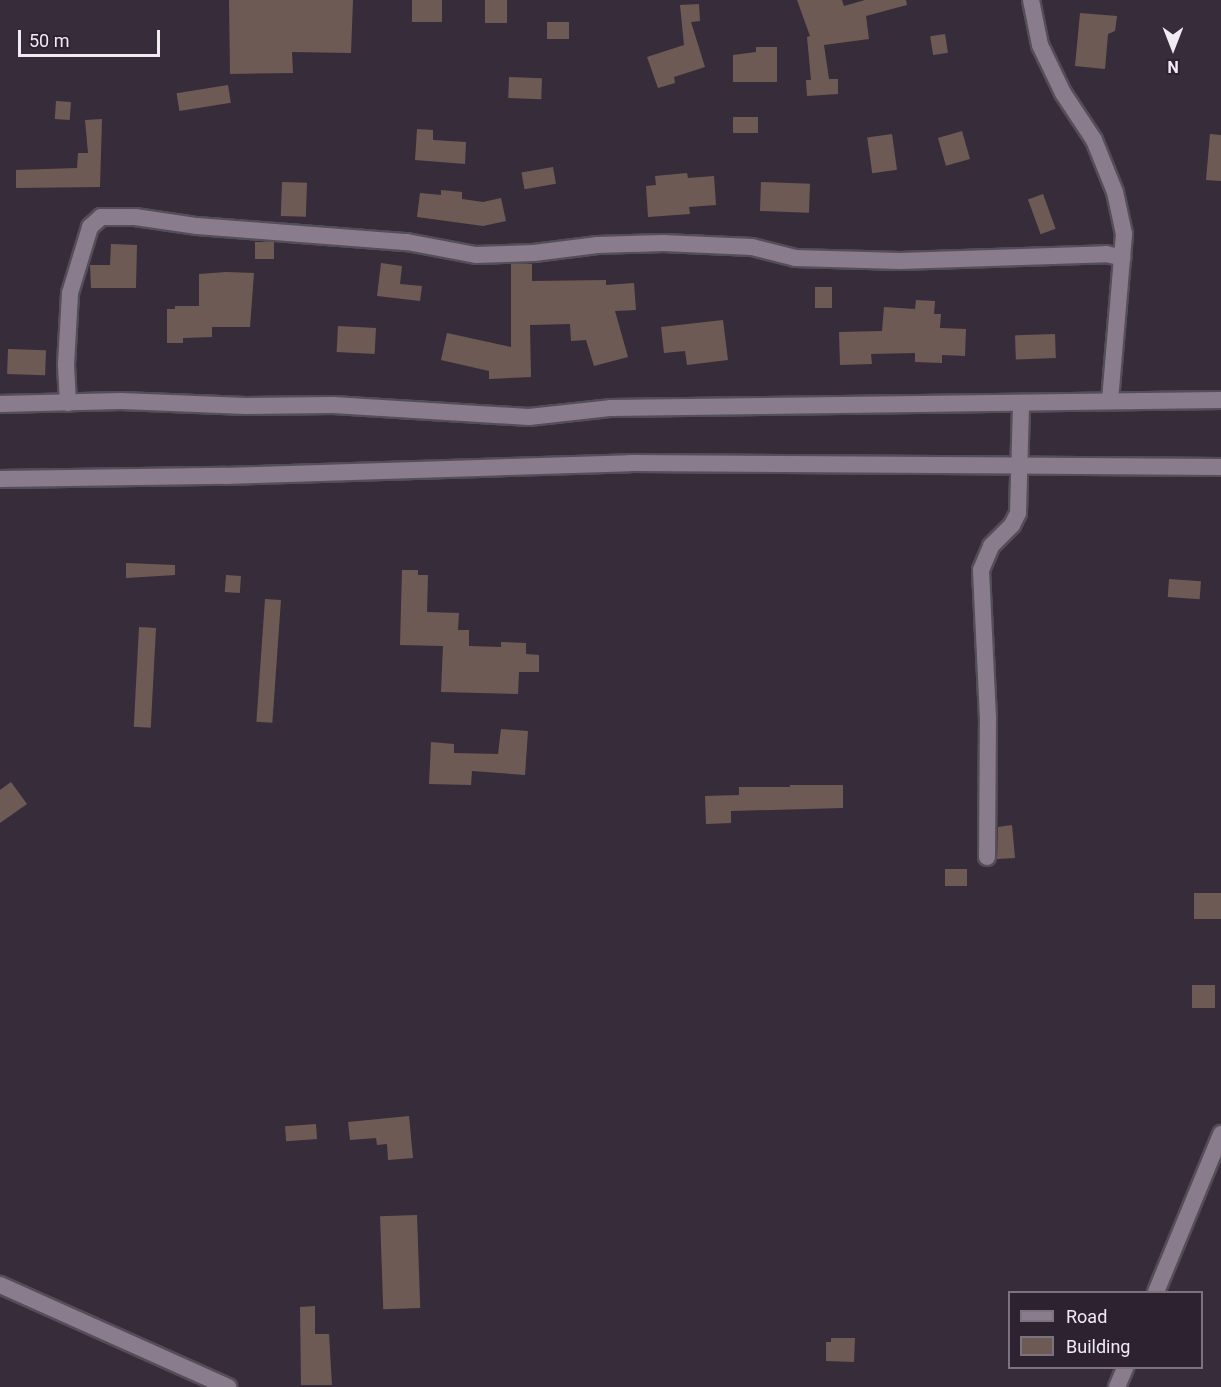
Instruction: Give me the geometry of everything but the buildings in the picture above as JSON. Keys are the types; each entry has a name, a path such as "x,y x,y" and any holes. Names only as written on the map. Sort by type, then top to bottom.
{"street":[{"path":"1031,0 1040,45 1064,93 1094,140 1116,192 1124,234 1110,400"},
{"path":"68,403 66,365 70,293 90,227 101,218 135,217 197,226 407,242 476,255 534,253 597,244 663,243 752,247 795,258 911,261 1106,254 1123,258"},
{"path":"0,404 365,405 529,417 610,408 1221,400"},
{"path":"987,857 988,719 981,570 991,546 1012,525 1018,513 1021,403"},
{"path":"0,479 225,476 630,463 1221,467"},
{"path":"1157,1291 1221,1134"},
{"path":"0,1285 228,1387"},
{"path":"1117,1387 1125,1369"}]}
